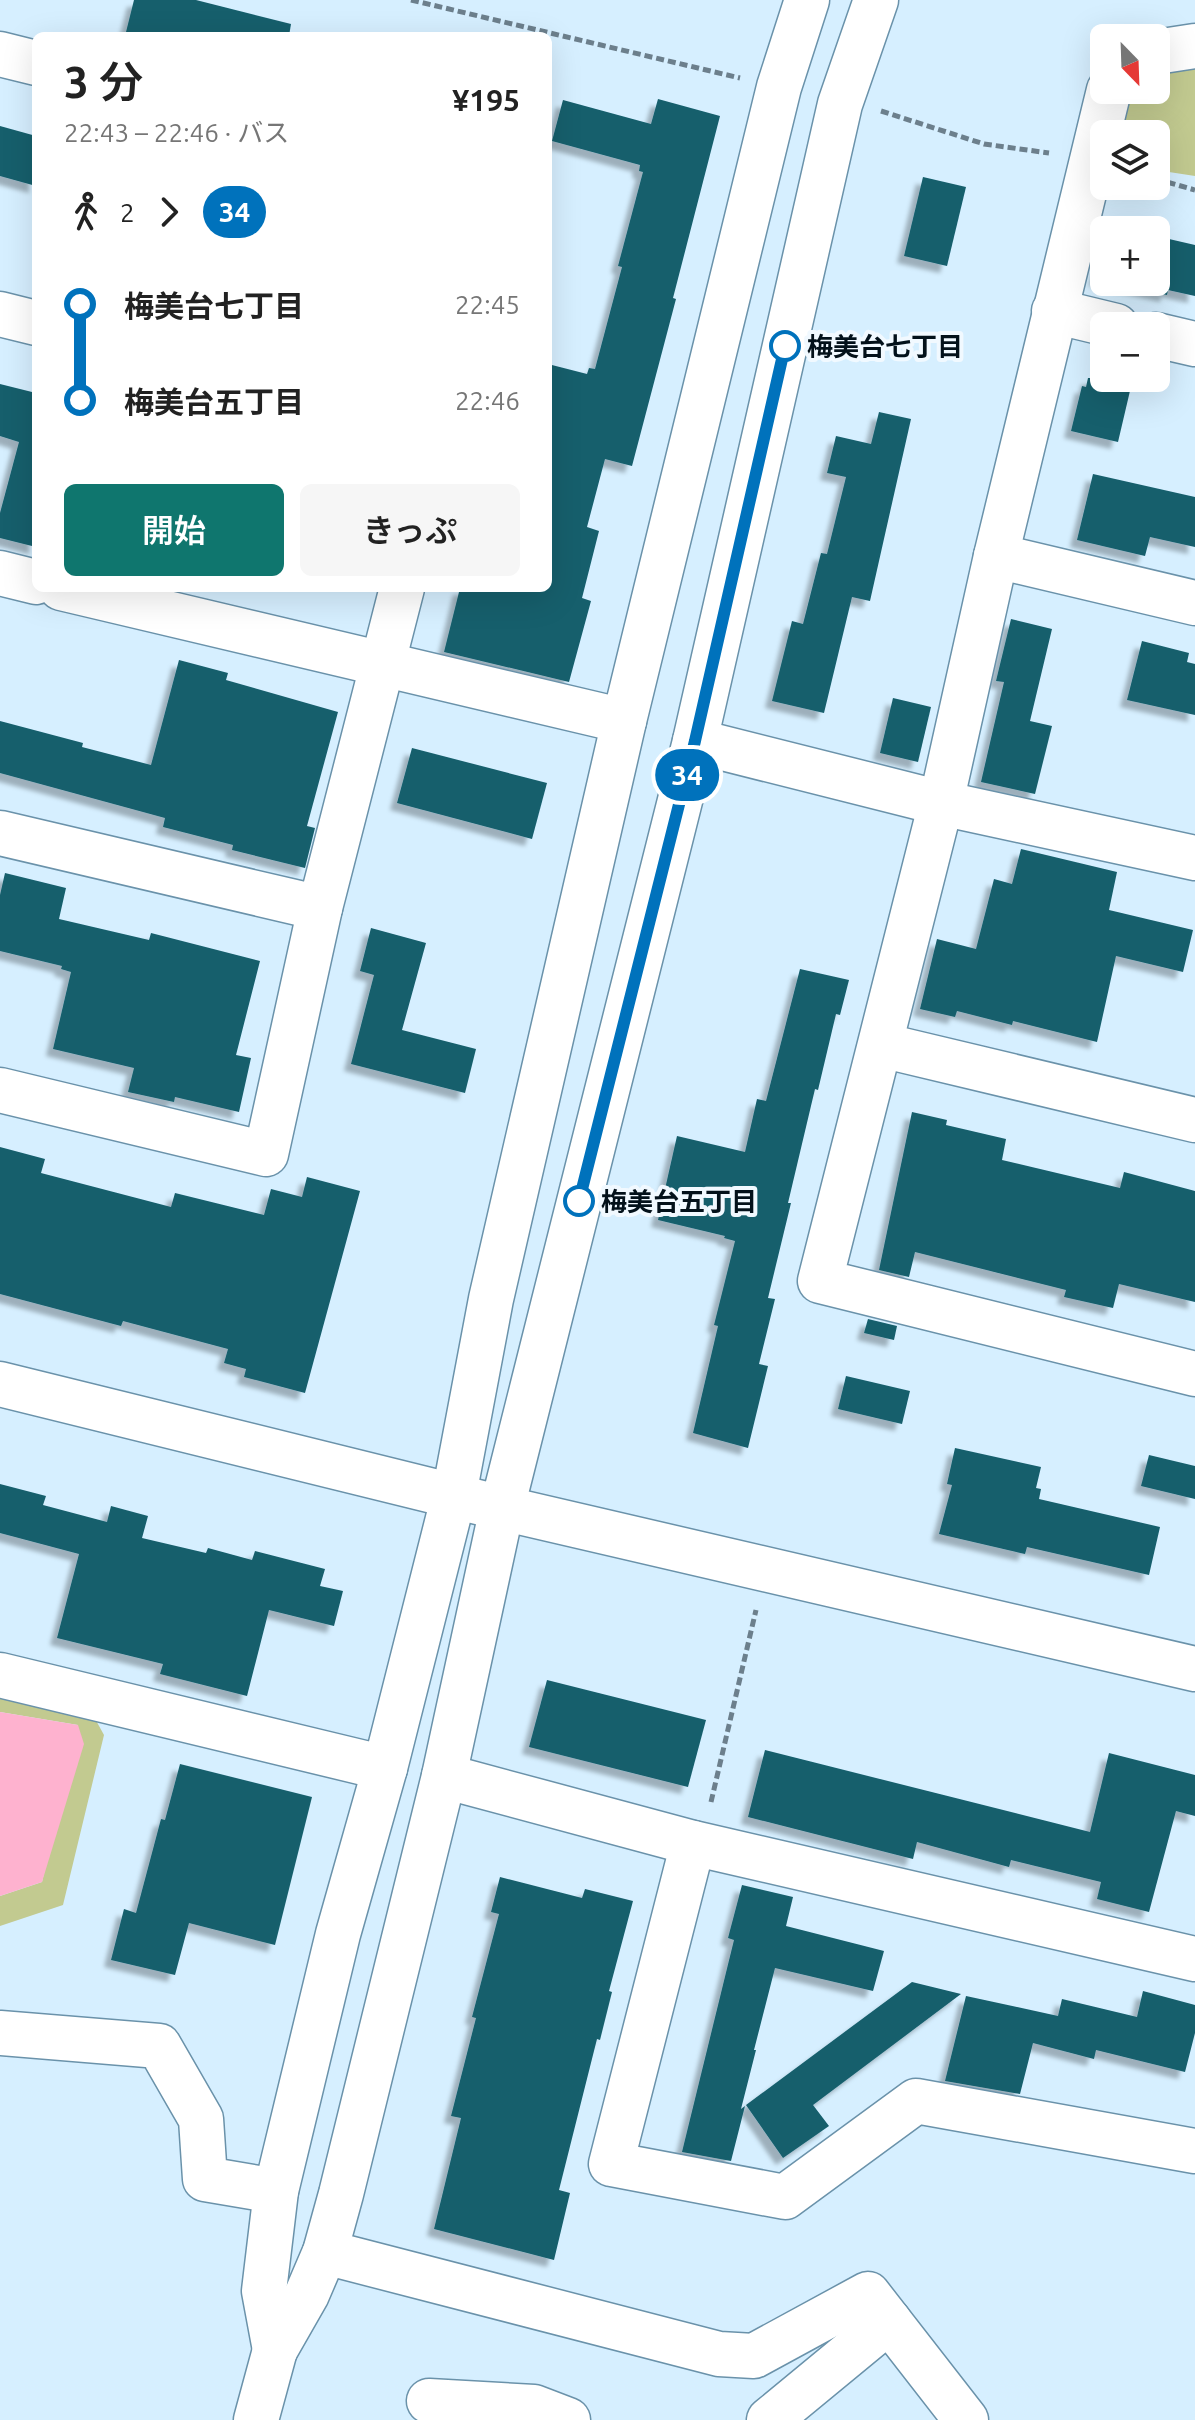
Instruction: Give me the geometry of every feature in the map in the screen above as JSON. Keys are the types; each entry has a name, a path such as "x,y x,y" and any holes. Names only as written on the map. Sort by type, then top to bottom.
{"street":[{"path":"275,2350 264,2291 276,2191 338,1934 385,1768 454,1495 491,1299 624,721 779,87 807,0"},
{"path":"256,2420 275,2350 307,2294 325,2252 444,1776 502,1508 695,741 840,104 876,0"},
{"path":"1170,50 1195,46"},
{"path":"0,54 32,62"},
{"path":"1090,172 996,556 941,803 820,1281 1195,1374"},
{"path":"1054,311 1090,320"},
{"path":"0,314 32,322"},
{"path":"1170,338 1195,344"},
{"path":"996,556 1195,603"},
{"path":"0,573 32,581"},
{"path":"78,592 624,721"},
{"path":"0,1090 266,1154 320,908 401,592"},
{"path":"695,741 941,803 1195,858"},
{"path":"0,833 320,908"},
{"path":"881,1045 1195,1120"},
{"path":"0,1384 502,1508 1195,1669"},
{"path":"0,1675 385,1768"},
{"path":"444,1776 693,1843 1195,1959"},
{"path":"693,1843 611,2164 785,2197 916,2101 1195,2151"},
{"path":"0,2033 159,2046 201,2119 205,2179 276,2191"},
{"path":"325,2252 719,2354 754,2356 868,2294 966,2420"},
{"path":"769,2420 889,2321"},
{"path":"429,2401 534,2407 568,2420"}],"path":[{"path":"411,0 546,32"},
{"path":"552,33 749,80"},
{"path":"876,110 984,144 1090,160"},
{"path":"1170,183 1195,190"},
{"path":"693,1843 707,1820 757,1605"}],"green space":[{"path":"1195,63 1195,176 1170,172 1170,120 1121,120 1125,104 1170,104 1170,66"},
{"path":"0,1692 93,1715 104,1735 63,1905 0,1926 0,1896 42,1882 78,1725 0,1712"}],"shaded area":[{"path":"0,1712 78,1725 84,1744 42,1882 0,1896"}],"building":[{"path":"134,0 196,0 291,24 290,32 126,32"},
{"path":"658,99 720,116 632,466 605,459 587,527 599,531 582,598 591,601 569,682 444,652 459,592 552,592 552,365 587,374 589,368 595,369 643,172 639,171 640,165 552,141 563,100 651,124"},
{"path":"0,126 32,135 32,185 0,176"},
{"path":"923,177 966,187 947,266 904,256"},
{"path":"1170,239 1195,245 1195,296 1170,290"},
{"path":"1090,378 1090,392 1130,392 1118,442 1071,431 1082,386 1086,387"},
{"path":"0,384 32,392 32,546 0,538 0,513 19,442 0,436"},
{"path":"879,412 911,419 870,601 852,597 824,713 772,701 792,621 803,624 821,553 827,554 846,477 827,473 836,436 871,444"},
{"path":"1093,474 1195,497 1195,547 1150,537 1145,556 1077,540"},
{"path":"1011,619 1052,629 1030,721 1052,726 1035,794 981,782 1004,682 996,681"},
{"path":"1142,641 1189,653 1187,662 1195,664 1195,715 1127,700"},
{"path":"179,660 228,673 226,680 338,712 307,826 315,828 305,868 232,850 233,845 163,827 165,818 0,773 0,721 151,765"},
{"path":"893,698 931,707 918,762 880,753"},
{"path":"412,748 547,783 532,839 397,803"},
{"path":"1021,849 1117,872 1109,910 1193,930 1183,972 1116,956 1097,1042 1013,1021 1012,1025 957,1011 955,1017 920,1009 937,939 976,949 994,879 1012,884"},
{"path":"5,873 66,888 59,919 149,940 151,933 260,961 236,1055 251,1058 239,1112 175,1097 174,1102 128,1092 134,1068 53,1049 71,972 61,969 62,966 0,951 0,895"},
{"path":"371,928 426,943 402,1030 476,1049 465,1093 351,1064 374,975 360,971"},
{"path":"800,969 849,980 840,1015 836,1014 818,1090 815,1089 788,1203 791,1203 768,1298 775,1299 759,1364 768,1366 748,1448 693,1433 718,1326 714,1325 735,1241 658,1220 677,1136 745,1152 757,1099 766,1101"},
{"path":"912,1112 947,1120 946,1125 1006,1139 1002,1160 1120,1188 1124,1172 1195,1191 1195,1302 1119,1284 1113,1308 1064,1297 1066,1290 915,1252 909,1277 879,1270"},
{"path":"0,1147 45,1159 41,1173 171,1207 175,1193 264,1215 271,1189 302,1197 307,1177 360,1191 305,1393 244,1377 246,1369 224,1363 228,1349 123,1321 121,1326 0,1294"},
{"path":"868,1319 897,1326 894,1340 864,1333"},
{"path":"846,1376 910,1391 902,1424 838,1409"},
{"path":"955,1448 1041,1467 1036,1488 1041,1489 1039,1499 1160,1527 1149,1575 1027,1547 1025,1554 939,1534 952,1485 947,1484"},
{"path":"1149,1455 1195,1466 1195,1499 1141,1486"},
{"path":"0,1484 46,1496 43,1505 107,1522 111,1506 148,1516 142,1538 206,1553 208,1548 252,1560 255,1551 325,1569 320,1586 343,1591 334,1626 269,1610 247,1696 160,1674 163,1664 57,1638 79,1554 0,1533"},
{"path":"547,1680 706,1720 688,1787 529,1747"},
{"path":"765,1750 1090,1832 1109,1753 1195,1775 1195,1816 1176,1811 1149,1912 1097,1899 1101,1882 1011,1860 1009,1867 917,1842 913,1859 748,1817"},
{"path":"180,1764 312,1797 275,1945 189,1923 175,1975 111,1960 124,1909 136,1913 161,1819 165,1820"},
{"path":"500,1877 582,1898 585,1889 633,1901 609,1991 612,1992 600,2040 597,2039 559,2190 570,2193 554,2260 434,2229 461,2118 451,2116 476,2018 472,2017 499,1914 491,1912"},
{"path":"742,1885 793,1897 786,1926 884,1951 873,1991 775,1968 731,2161 682,2152 734,1940 728,1938"},
{"path":"912,1982 961,1994 813,2105 829,2126 783,2158 746,2105"},
{"path":"1143,1991 1195,2005 1195,2033 1185,2072 1096,2050 1094,2059 1033,2043 1020,2094 945,2081 966,1996 1058,2016 1062,1999 1137,2017"}],"bus line":[{"name":"34","path":"579,1201 695,741 785,346"}],"place":[{"name":"梅美台七丁目","path":"785,346"},
{"name":"梅美台五丁目","path":"579,1201"}]}
